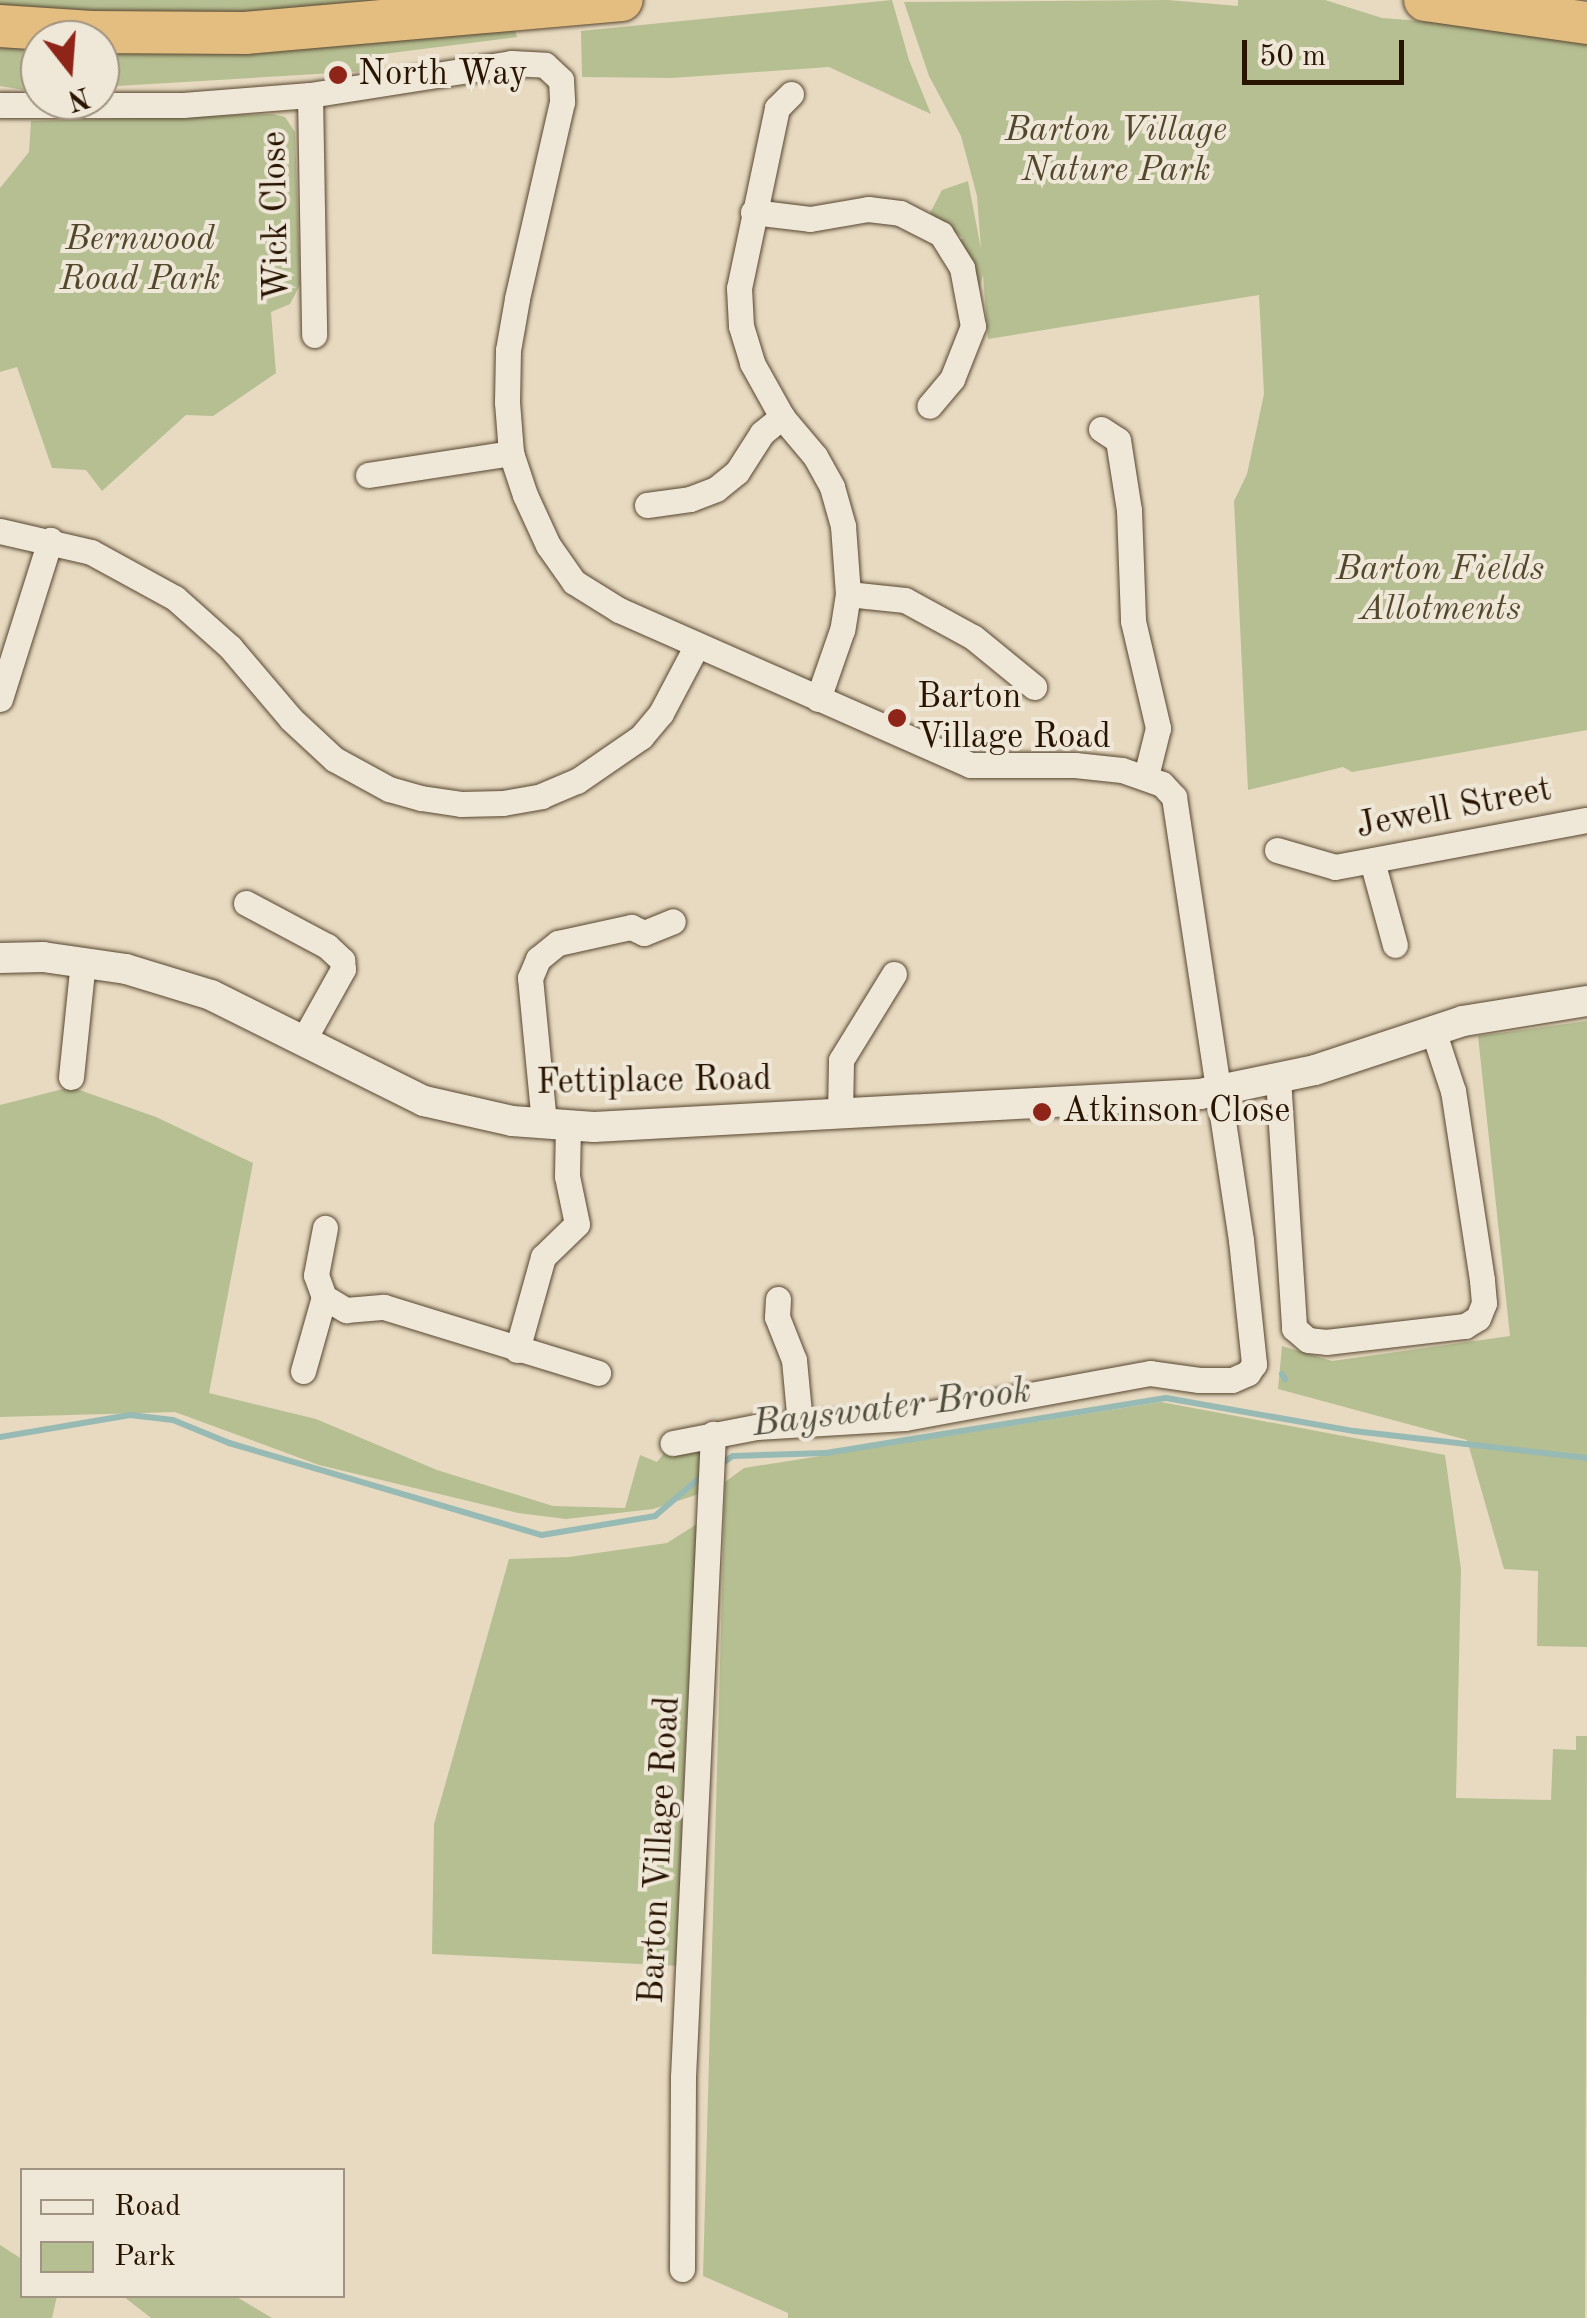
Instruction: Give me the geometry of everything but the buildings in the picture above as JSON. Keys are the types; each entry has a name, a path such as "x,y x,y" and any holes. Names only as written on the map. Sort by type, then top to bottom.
{"highway":[{"path":"0,26 92,32 245,33 622,0"},
{"path":"1425,0 1587,23"}],"street":[{"path":"0,105 112,108 310,95 511,63 545,64 561,80 562,102 508,350 511,453 548,545 574,582 619,610 981,767 1076,765 1146,776 1162,784 1180,815 1254,1364 1248,1373 1232,1380 1150,1373 905,1418 800,1423 714,1444 673,1444"},
{"path":"791,94 778,108 739,288 742,326 758,377 782,417 815,456 832,487 848,559 842,630 818,699"},
{"name":"Wick Close","path":"310,95 314,335"},
{"path":"753,212 810,220 868,209 900,213 942,234 962,268 972,314 959,384 929,406"},
{"path":"647,505 690,499 716,488 736,472 762,433 782,417"},
{"path":"1117,431 1129,510 1133,621 1158,728 1146,776"},
{"path":"368,475 511,453"},
{"path":"0,531 91,552 175,598 230,647 312,741 359,775 421,798 461,804 504,803 541,796 577,781 641,736 661,712 697,645"},
{"path":"0,699 50,540"},
{"path":"848,594 905,600 974,637 1034,687"},
{"name":"Jewell Street","path":"1277,850 1336,866 1587,820"},
{"path":"1372,861 1395,945"},
{"path":"246,903 327,946 342,960 343,969 303,1041"},
{"path":"517,1350 543,1256 577,1224 530,978 538,959 558,943 630,927 644,933 673,921"},
{"name":"Fettiplace Road","path":"0,958 83,961 193,988 424,1101 480,1116 556,1124 840,1114 1220,1090 1278,1078 1481,1017 1587,1002"},
{"path":"71,1077 83,961"},
{"path":"840,1114 841,1060 894,974"},
{"path":"1278,1078 1294,1328 1308,1340 1326,1342 1466,1326 1478,1318 1484,1303 1482,1280 1453,1091 1433,1030"},
{"path":"304,1370 324,1297 316,1268 326,1228"},
{"path":"324,1297 346,1310 384,1307 598,1373"},
{"path":"772,1311 794,1360 800,1423"},
{"name":"Barton Village Road","path":"682,2269 684,2077 714,1444"}],"green space":[{"path":"0,0 491,0 364,12 0,13"},
{"path":"892,0 909,60 931,114 829,67 672,78 582,77 581,31"},
{"path":"1168,0 1238,6 1238,0 1325,0 1382,18 1587,34 1587,730 1352,772 1343,767 1248,790 1234,501 1247,474 1264,394 1259,295 988,339 983,275 978,294 957,242 963,238 930,213 942,190 968,181 981,249 977,196 961,136 929,76 904,2"},
{"path":"542,26 515,31 517,37 383,54 367,71 120,86 120,46"},
{"path":"0,38 20,40 20,89 0,86"},
{"name":"Bernwood Road Park","path":"272,114 285,117 295,132 300,285 290,304 271,312 276,373 213,416 186,415 102,491 86,470 52,468 17,367 0,372 0,188 29,152 31,121"},
{"path":"1587,1021 1587,1647 1537,1646 1538,1571 1504,1569 1467,1440 1278,1389 1282,1346 1332,1361 1510,1336 1478,1036"},
{"path":"71,1087 156,1117 253,1163 209,1393 316,1419 437,1470 553,1506 625,1508 640,1455 657,1462 665,1452 703,1446 705,1492 653,1509 566,1519 518,1513 319,1465 175,1412 0,1417 0,1105"},
{"path":"1161,1402 1445,1455 1461,1569 1456,1798 1551,1800 1553,1749 1576,1750 1576,1736 1587,1736 1585,2318 788,2318 788,2313 703,2276 725,1482 744,1468"},
{"path":"697,1524 682,1816 681,1966 432,1954 434,1824 509,1559 569,1557 667,1543"},
{"path":"0,2245 20,2258 20,2298 57,2298 52,2318 0,2318"},
{"path":"126,2298 238,2298 272,2318 151,2318"}],"waterway":[{"path":"1282,1374 1285,1379"},
{"name":"Bayswater Brook","path":"717,1467 733,1456 826,1453 1166,1398 1354,1431 1587,1458"},
{"name":"Bayswater Brook","path":"0,1437 130,1415 173,1420 229,1443 542,1535 655,1516 702,1476"}],"place":[{"name":"North Way","path":"338,75"},
{"name":"Barton Village Road","path":"897,718"},
{"name":"Atkinson Close","path":"1042,1112"}],"park label":[{"name":"Barton Village Nature Park","path":"1116,151"},
{"name":"Barton Fields Allotments","path":"1440,590"}]}
